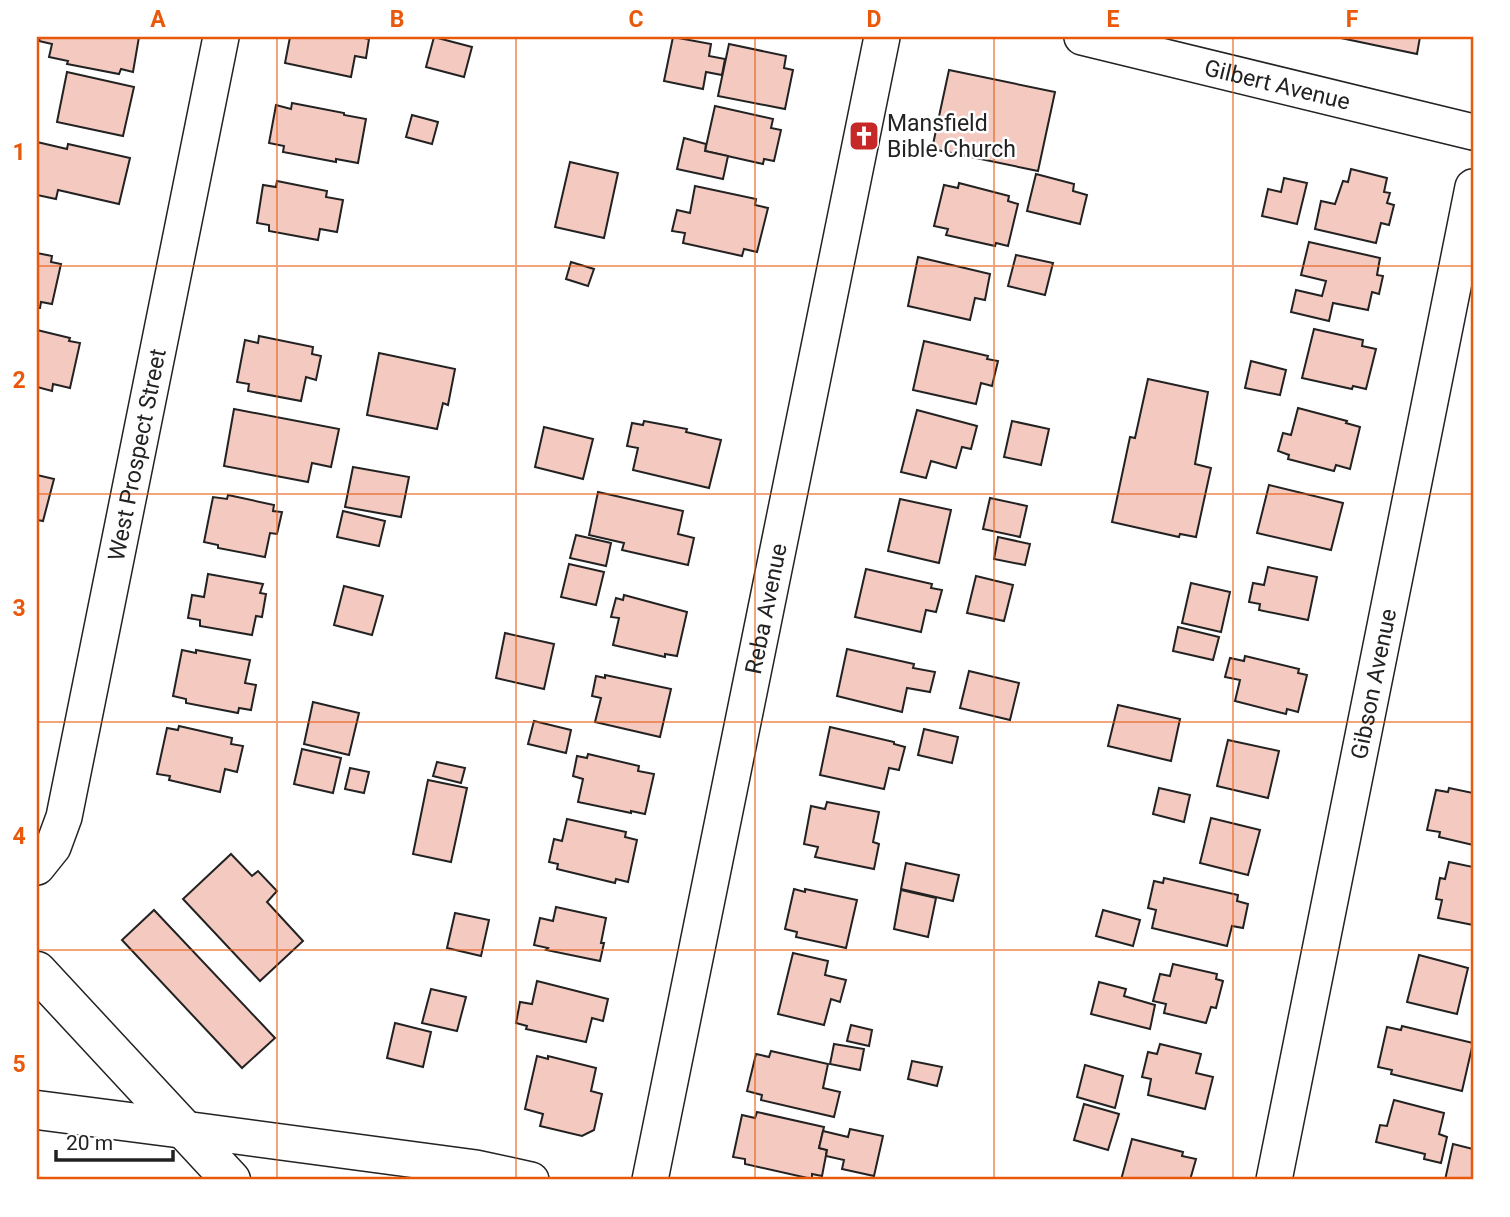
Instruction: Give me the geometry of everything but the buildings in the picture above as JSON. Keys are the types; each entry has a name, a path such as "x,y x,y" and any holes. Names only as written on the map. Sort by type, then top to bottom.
{"main road":[{"path":"37,971 231,1180"},
{"path":"37,1110 184,1129"}],"street":[{"name":"West Prospect Street","path":"37,867 53,847 64,817 221,37"},
{"name":"Reba Avenue","path":"650,1180 882,37"},
{"name":"Gilbert Avenue","path":"1082,37 1473,132"},
{"name":"Gibson Avenue","path":"1274,1180 1473,187"},
{"path":"184,1129 476,1168 531,1180"},
{"path":"443,1180 476,1168"}],"place":[{"name":"Mansfield Bible Church","path":"864,136"}]}
